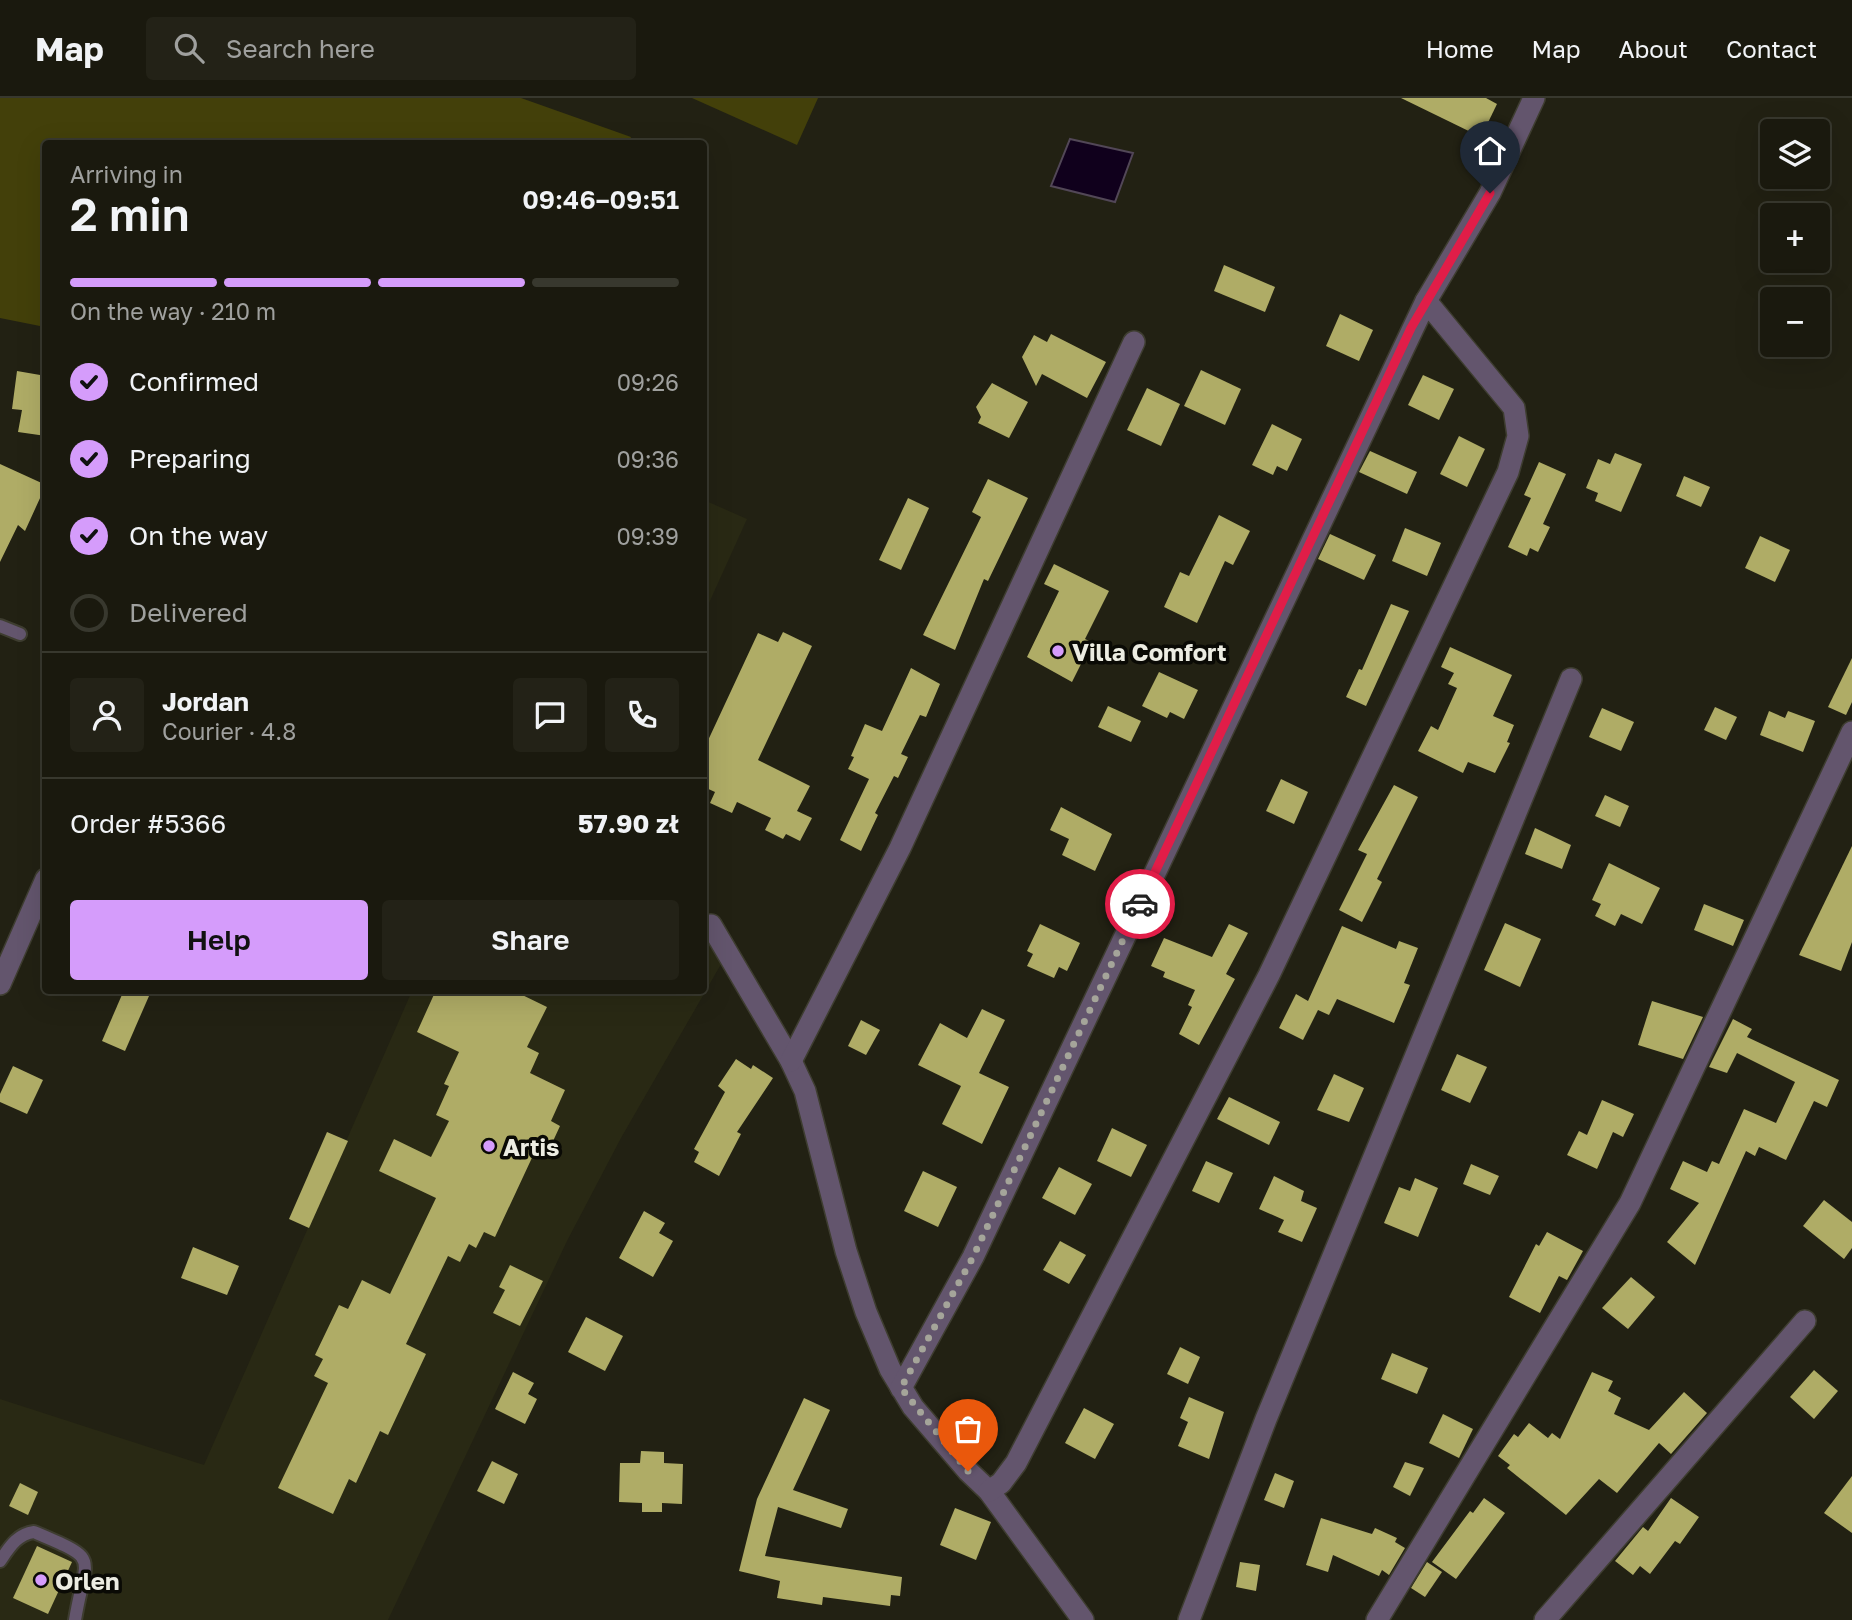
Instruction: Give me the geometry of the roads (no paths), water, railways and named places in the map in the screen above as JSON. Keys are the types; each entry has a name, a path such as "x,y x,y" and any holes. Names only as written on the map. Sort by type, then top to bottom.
{"street":[{"path":"901,1388 973,1257 1426,301 1490,193 1534,98"},
{"path":"989,1491 1001,1483 1016,1463 1269,975 1508,472 1518,436 1514,408 1426,301"},
{"path":"791,1061 900,848 1134,342"},
{"path":"1189,1620 1266,1419 1571,679"},
{"path":"1377,1620 1625,1213 1852,732"},
{"path":"0,984 42,888"},
{"path":"711,925 791,1061 805,1091 846,1251 866,1312 901,1388 968,1471 989,1491 1083,1620"},
{"path":"1545,1620 1805,1321"}],"lane":[{"path":"0,625 20,634"},
{"path":"0,1561 11,1545 26,1533 34,1532 79,1552 86,1564 75,1620"}],"place":[{"name":"Villa Comfort","path":"1058,651"},
{"name":"Artis","path":"489,1146"},
{"name":"Orlen","path":"41,1580"}]}
